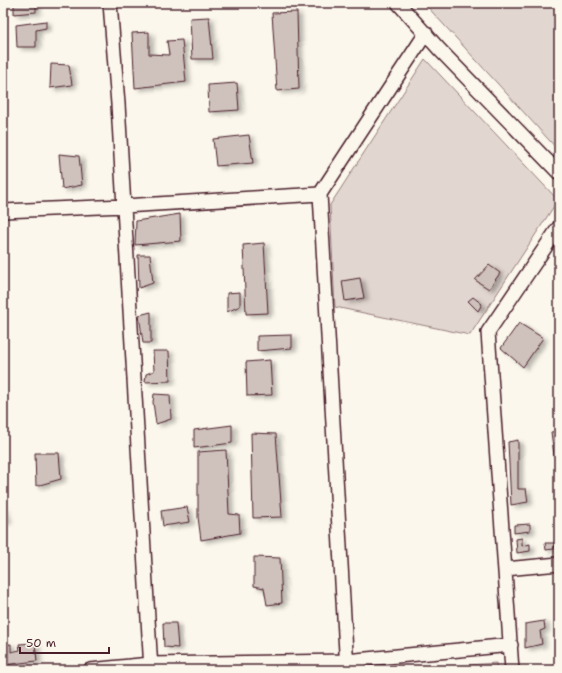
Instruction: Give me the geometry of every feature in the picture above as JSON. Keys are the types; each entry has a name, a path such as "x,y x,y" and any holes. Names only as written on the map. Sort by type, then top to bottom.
{"street":[{"path":"110,3 118,104 151,667"},
{"path":"398,3 444,54 559,173"},
{"path":"347,666 320,194 426,33"},
{"path":"3,210 124,206 320,194"},
{"path":"512,670 488,332 559,227"},
{"path":"506,569 559,564"},
{"path":"90,670 151,667 347,666 511,645"}],"shaded area":[{"path":"424,3 559,3 559,151"},
{"path":"425,59 558,200 470,335 335,307 330,205"},
{"path":"496,663 497,670 398,670"}],"building":[{"path":"14,3 36,3 36,12 14,14"},
{"path":"297,12 299,89 277,91 272,13"},
{"path":"209,17 213,59 192,59 190,18"},
{"path":"46,21 46,28 36,30 36,47 17,47 16,25"},
{"path":"149,32 149,54 169,55 167,41 182,40 186,82 135,88 132,33"},
{"path":"51,64 69,65 72,85 50,88"},
{"path":"237,83 239,110 209,112 208,85"},
{"path":"249,135 253,163 216,166 213,139"},
{"path":"59,154 79,156 82,185 62,189"},
{"path":"180,214 181,241 135,245 136,221"},
{"path":"264,243 268,313 246,314 243,245"},
{"path":"138,255 150,255 153,283 139,288"},
{"path":"489,265 500,273 489,289 475,280"},
{"path":"360,278 364,298 345,301 342,281"},
{"path":"240,292 240,306 227,312 227,293"},
{"path":"473,297 482,304 478,311 468,301"},
{"path":"151,312 151,343 143,343 139,315"},
{"path":"519,323 543,338 523,367 501,348"},
{"path":"292,335 292,348 257,351 257,336"},
{"path":"153,351 169,351 170,381 145,382 146,374 154,371"},
{"path":"270,360 272,395 247,396 246,362"},
{"path":"154,394 170,395 171,419 156,424 153,402"},
{"path":"232,425 232,443 194,448 194,430"},
{"path":"559,431 559,462 555,463 551,432"},
{"path":"251,433 276,434 282,517 253,518"},
{"path":"518,440 518,489 526,489 528,502 511,505 508,442"},
{"path":"226,450 229,514 239,515 240,533 201,540 198,517 198,452"},
{"path":"35,453 59,453 61,479 36,486"},
{"path":"3,506 7,521 3,522"},
{"path":"187,507 190,522 163,526 161,511"},
{"path":"530,524 530,531 514,533 514,525"},
{"path":"522,538 522,546 530,544 530,551 517,553 516,539"},
{"path":"545,543 555,543 554,549 546,550"},
{"path":"254,557 280,558 282,603 267,605 264,588 254,586"},
{"path":"544,621 545,629 540,631 542,644 525,648 525,624"},
{"path":"163,623 176,623 178,648 164,647"},
{"path":"35,643 37,661 3,665 3,645 11,644 11,652 20,650 19,644"}]}
